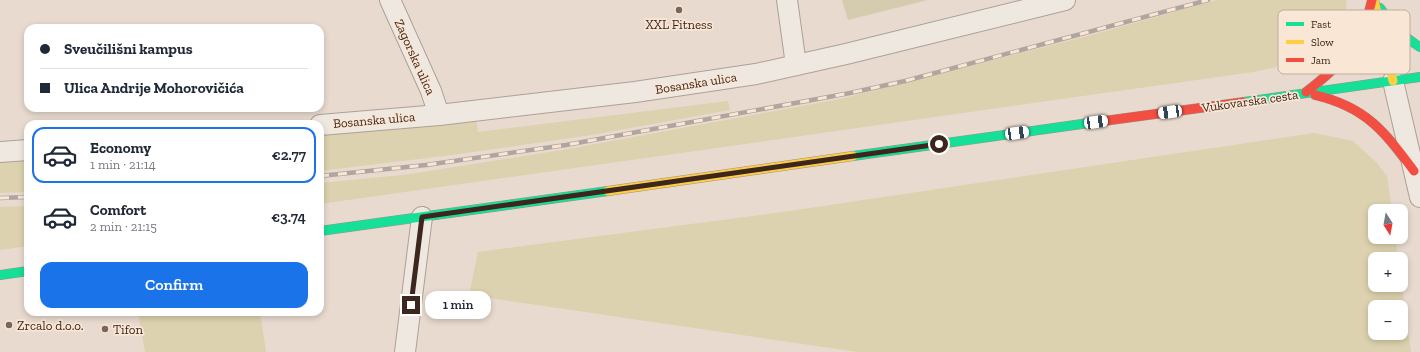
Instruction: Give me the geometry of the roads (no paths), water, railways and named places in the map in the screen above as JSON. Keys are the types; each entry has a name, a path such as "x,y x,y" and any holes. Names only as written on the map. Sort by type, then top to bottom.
{"main road":[{"path":"1374,0 1381,10"},
{"path":"1374,0 1376,10"},
{"path":"1370,10 1374,0"},
{"path":"1410,41 1420,47"},
{"path":"1304,93 1329,74"},
{"path":"1391,74 1393,81"},
{"name":"Vukovarska cesta","path":"324,230 1420,77"},
{"path":"1304,93 1327,97 1343,103 1364,114 1394,144 1417,162"},
{"path":"0,275 24,272"}],"street":[{"name":"Zagorska ulica","path":"390,0 431,91 439,115"},
{"path":"787,0 796,65"},
{"name":"Bosanska ulica","path":"324,125 439,115 694,84 756,74 846,54 1064,0"},
{"path":"1393,81 1417,162 1420,197"},
{"path":"0,152 24,150"},
{"path":"405,352 422,217"}],"railway":[{"path":"324,176 426,165 566,145 850,93 905,81 1208,0"},
{"path":"0,198 24,197"}],"place":[{"name":"XXL Fitness","path":"679,10"},
{"name":"Zrcalo d.o.o.","path":"9,325"},
{"name":"Tifon","path":"105,329"}]}
